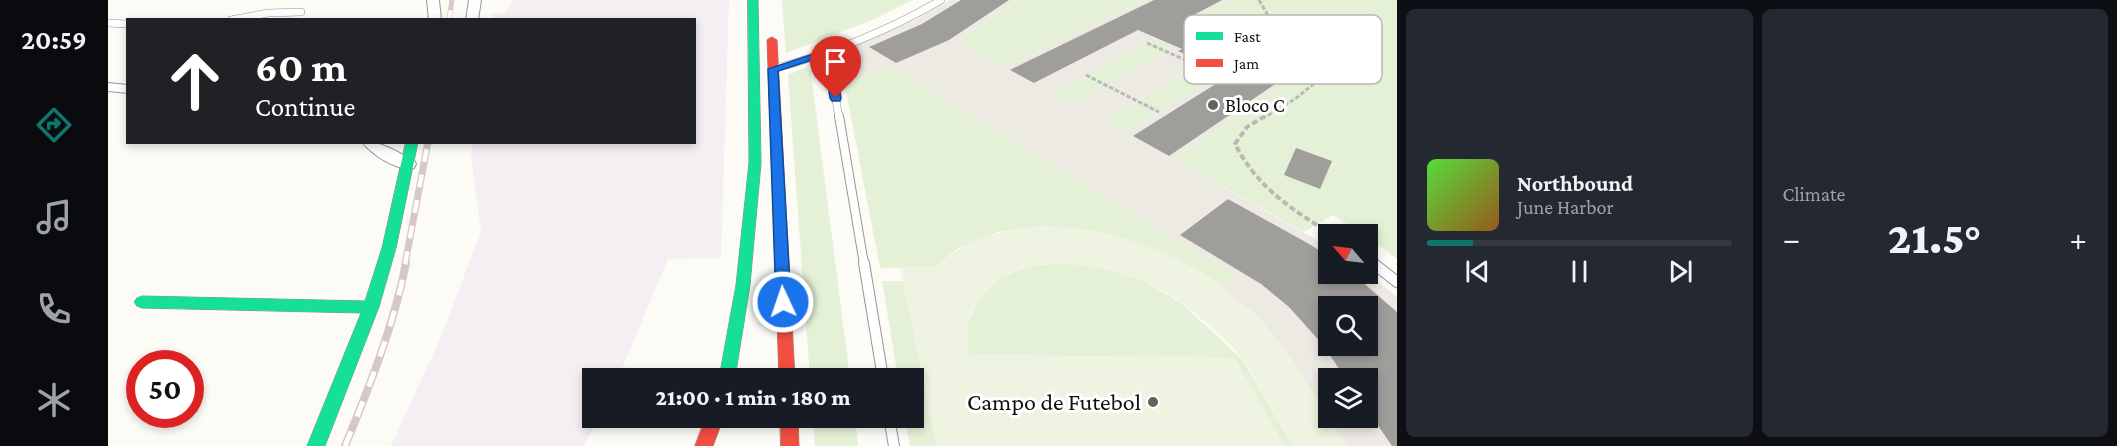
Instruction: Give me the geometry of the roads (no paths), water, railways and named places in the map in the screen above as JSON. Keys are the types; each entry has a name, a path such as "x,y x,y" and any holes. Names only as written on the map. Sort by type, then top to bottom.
{"main road":[{"path":"729,368 742,285 755,163 753,0"},
{"path":"771,23 787,368"},
{"path":"316,446 371,307 389,248 412,144"},
{"path":"142,302 371,307"},
{"path":"704,446 711,428"},
{"path":"789,428 790,446"}],"street":[{"path":"433,0 435,18"},
{"path":"472,18 475,0"},
{"path":"108,87 126,89"},
{"path":"372,144 382,152 408,164"}],"lane":[{"path":"773,69 828,52 913,17 941,0"},
{"path":"243,18 301,12"},
{"path":"108,23 126,24"},
{"path":"828,52 881,368"},
{"path":"1378,267 1397,282"},
{"path":"892,428 894,446"}],"railway":[{"path":"449,18 452,0"},
{"path":"405,264 428,144"},
{"path":"345,446 388,333 406,263"}],"place":[{"name":"Bloco C","path":"1213,105"},
{"name":"Campo de Futebol","path":"1153,402"}]}
